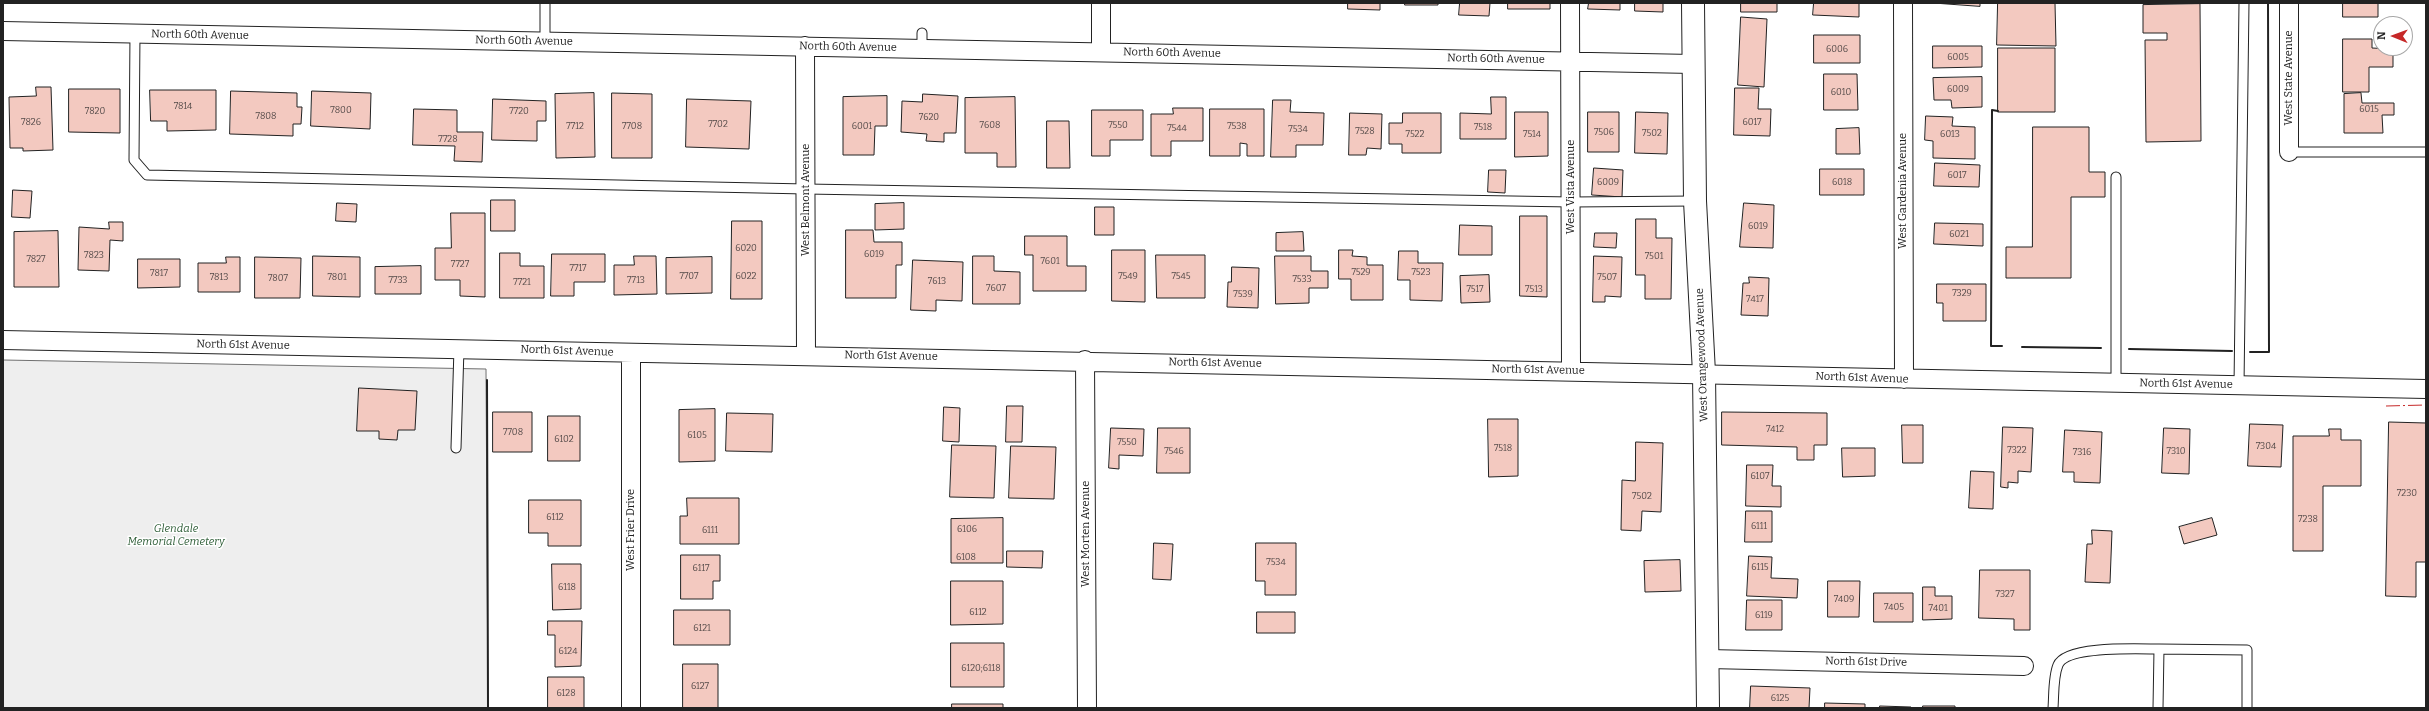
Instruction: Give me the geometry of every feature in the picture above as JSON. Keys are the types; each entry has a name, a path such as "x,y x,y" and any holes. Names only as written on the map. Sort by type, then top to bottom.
{"street":[{"path":"1101,3 1101,52"},
{"name":"West Vista Avenue","path":"1570,3 1571,371"},
{"name":"West Orangewood Avenue","path":"1693,3 1695,201 1704,373 1708,708"},
{"name":"West Gardenia Avenue","path":"1903,3 1904,379"},
{"name":"West State Avenue","path":"2289,3 2289,152"},
{"name":"North 60th Avenue","path":"3,31 806,46 922,41 1101,52 1693,64"},
{"name":"West Belmont Avenue","path":"806,46 806,355"},
{"name":"North 61st Avenue","path":"3,340 459,348 631,353 1085,360 1704,373 1904,379 2426,388"},
{"name":"West Frier Drive","path":"631,353 631,708"},
{"name":"West Morten Avenue","path":"1085,360 1087,708"},
{"name":"North 61st Drive","path":"1708,659 2024,666"}],"lane":[{"path":"545,3 545,41"},
{"path":"2239,385 2244,3"},
{"path":"135,33 134,160 147,175 806,189 1570,202 1695,201"},
{"path":"2289,152 2426,152"},
{"path":"2116,176 2116,383"},
{"path":"456,448 459,348"},
{"path":"2053,708 2058,664 2064,659 2094,650 2159,649 2247,650 2247,708"},
{"path":"2158,708 2159,649"}],"green space":[{"name":"Glendale Memorial Cemetery","path":"3,360 486,369 488,708 3,708"}],"building":[{"path":"1348,3 1380,3 1380,10 1348,9"},
{"path":"1405,3 1438,3 1438,5 1405,5"},
{"path":"1460,3 1490,3 1489,16 1459,15"},
{"path":"1508,3 1550,3 1550,9 1508,9"},
{"path":"1589,3 1620,3 1620,10 1588,9"},
{"path":"1635,3 1663,3 1663,12 1635,11"},
{"path":"1741,3 1777,3 1777,12 1741,12"},
{"path":"1814,3 1859,3 1859,17 1813,15"},
{"path":"1934,3 1980,3 1980,6"},
{"path":"1998,3 2055,3 2056,46 1997,45"},
{"path":"2343,3 2378,3 2378,16 2343,17"},
{"path":"2200,4 2201,141 2146,142 2145,40 2167,40 2167,33 2143,33 2143,5"},
{"path":"1741,17 1767,19 1764,87 1738,85"},
{"path":"1814,35 1860,35 1860,63 1814,63"},
{"path":"2343,39 2372,39 2373,56 2393,56 2393,67 2369,67 2369,92 2343,92"},
{"path":"1933,46 1982,46 1982,67 1933,68"},
{"path":"1998,48 2055,48 2055,112 1998,112"},
{"path":"1824,74 1857,74 1858,110 1824,110"},
{"path":"1982,77 1982,107 1952,108 1951,100 1934,100 1933,78"},
{"path":"36,87 51,87 53,150 23,151 23,148 10,148 9,97 36,96"},
{"path":"1735,88 1759,88 1758,109 1771,109 1770,136 1734,135"},
{"path":"69,89 120,89 120,133 69,132"},
{"path":"150,90 216,90 216,130 167,131 167,121 151,121"},
{"path":"231,91 297,93 297,107 302,107 301,124 293,124 293,136 230,134"},
{"path":"312,91 371,93 370,129 311,126"},
{"path":"594,93 595,157 556,158 555,94"},
{"path":"612,93 652,94 652,158 612,158"},
{"path":"2361,93 2362,103 2394,103 2394,115 2382,115 2383,133 2344,133 2344,94"},
{"path":"923,94 958,96 956,133 944,133 944,142 926,141 927,134 901,132 902,101 922,102"},
{"path":"887,96 887,126 875,126 874,155 843,155 843,97"},
{"path":"1015,97 1016,167 997,167 997,153 965,153 965,98"},
{"path":"1491,97 1506,97 1506,139 1460,139 1460,113 1491,114"},
{"path":"493,99 546,101 546,121 537,121 537,141 492,140"},
{"path":"687,99 751,101 749,149 686,147"},
{"path":"1273,100 1291,100 1290,112 1324,113 1323,145 1296,145 1296,157 1271,157"},
{"path":"1173,108 1203,108 1203,141 1171,141 1171,156 1151,156 1151,114 1173,114"},
{"path":"414,109 457,110 457,132 483,132 482,162 454,161 455,146 413,145"},
{"path":"1210,109 1264,109 1264,156 1247,156 1247,144 1240,143 1240,156 1210,156"},
{"path":"1092,110 1143,110 1143,140 1110,140 1110,156 1092,156"},
{"path":"1515,112 1548,112 1548,156 1515,157"},
{"path":"1588,112 1619,112 1619,152 1588,152"},
{"path":"1636,112 1668,113 1667,154 1635,153"},
{"path":"1350,113 1382,114 1381,149 1367,148 1366,155 1349,155"},
{"path":"1403,113 1441,113 1441,153 1402,153 1402,144 1389,144 1389,123 1402,123"},
{"path":"1926,116 1953,117 1952,126 1975,127 1975,159 1933,158 1933,141 1925,140"},
{"path":"1047,121 1069,121 1070,168 1047,168"},
{"path":"2033,127 2089,127 2089,172 2105,172 2105,197 2071,197 2071,278 2006,278 2006,247 2032,247"},
{"path":"1859,128 1860,154 1836,154 1836,129"},
{"path":"1935,163 1980,165 1979,187 1934,186"},
{"path":"1594,168 1623,170 1622,197 1592,195"},
{"path":"1820,169 1864,169 1864,195 1820,195"},
{"path":"1489,170 1506,170 1505,193 1488,192"},
{"path":"13,190 32,191 30,218 12,217"},
{"path":"491,200 515,200 515,231 491,231"},
{"path":"337,203 357,204 356,222 336,221"},
{"path":"904,203 904,229 875,230 875,204"},
{"path":"1744,203 1774,205 1773,248 1740,247"},
{"path":"1095,207 1114,207 1114,235 1095,235"},
{"path":"451,213 485,213 485,297 460,296 460,280 435,280 435,248 451,248"},
{"path":"1520,216 1547,216 1547,297 1520,296"},
{"path":"1636,219 1656,219 1656,238 1672,238 1671,299 1645,299 1645,275 1636,275"},
{"path":"732,221 762,221 762,299 731,299"},
{"path":"109,222 123,222 123,241 110,240 109,271 78,270 79,227 109,229"},
{"path":"1935,223 1983,224 1983,246 1934,244"},
{"path":"1460,225 1492,226 1492,255 1459,255"},
{"path":"846,230 873,230 874,242 902,242 902,265 896,265 896,298 846,298"},
{"path":"58,231 59,287 14,287 14,232"},
{"path":"1303,232 1304,251 1276,251 1276,233"},
{"path":"1595,233 1617,233 1616,248 1594,247"},
{"path":"1025,236 1067,236 1067,266 1086,266 1086,291 1033,291 1033,255 1025,255"},
{"path":"1112,250 1145,250 1145,302 1112,301"},
{"path":"1339,250 1353,250 1352,256 1367,257 1367,265 1383,265 1383,300 1351,300 1351,279 1339,279"},
{"path":"1399,251 1418,251 1418,263 1443,263 1442,301 1410,300 1410,280 1398,280"},
{"path":"500,253 520,253 520,266 544,266 544,298 500,298"},
{"path":"552,254 605,254 605,282 574,282 574,296 551,296"},
{"path":"1156,255 1205,255 1205,298 1157,298"},
{"path":"313,256 360,257 360,297 313,296"},
{"path":"634,256 656,256 657,294 614,295 614,265 634,265"},
{"path":"973,256 994,256 994,271 1020,272 1020,304 973,304"},
{"path":"1275,256 1311,256 1311,271 1328,271 1328,288 1309,288 1309,303 1276,304"},
{"path":"1594,256 1622,257 1621,297 1605,296 1605,302 1593,302"},
{"path":"226,257 240,257 240,292 198,292 198,263 226,263"},
{"path":"255,257 301,258 300,298 255,298"},
{"path":"712,257 712,293 666,294 666,258"},
{"path":"138,259 180,259 180,287 138,288"},
{"path":"913,260 963,262 962,301 936,300 936,311 911,310"},
{"path":"421,266 421,294 375,294 375,267"},
{"path":"1232,267 1259,268 1258,308 1227,307 1228,282 1231,282"},
{"path":"1489,275 1490,302 1461,303 1460,276"},
{"path":"1749,277 1769,278 1768,316 1741,315 1743,283 1749,283"},
{"path":"1937,284 1986,284 1986,321 1943,321 1943,303 1937,303"},
{"path":"359,388 417,391 415,430 398,430 397,440 379,439 379,431 357,431"},
{"path":"1007,406 1023,406 1022,442 1006,442"},
{"path":"944,407 960,408 959,442 943,441"},
{"path":"715,409 715,461 679,462 679,410"},
{"path":"493,412 532,412 532,452 493,452"},
{"path":"1722,412 1827,413 1827,445 1814,445 1814,460 1797,460 1797,447 1722,445"},
{"path":"727,413 773,414 772,452 726,451"},
{"path":"548,416 580,416 580,461 548,461"},
{"path":"1488,419 1518,419 1518,476 1489,477"},
{"path":"2389,422 2426,423 2426,562 2416,562 2416,597 2386,596"},
{"path":"2250,424 2283,425 2281,467 2248,466"},
{"path":"1902,425 1923,425 1923,463 1903,463"},
{"path":"2003,427 2033,428 2031,472 2018,471 2018,483 2008,482 2008,488 2001,487"},
{"path":"1111,428 1144,429 1143,456 1119,455 1119,469 1109,468"},
{"path":"1158,428 1190,428 1190,473 1157,473"},
{"path":"2164,428 2190,429 2189,474 2162,473"},
{"path":"2329,429 2341,429 2341,440 2361,440 2361,486 2323,486 2323,551 2293,551 2293,436 2329,436"},
{"path":"2065,430 2102,432 2100,483 2074,482 2074,472 2063,472"},
{"path":"1636,442 1663,443 1661,512 1642,511 1641,531 1621,530 1622,480 1635,481"},
{"path":"952,445 996,446 994,498 950,497"},
{"path":"1011,446 1056,447 1054,499 1009,498"},
{"path":"1842,448 1875,448 1875,476 1843,477"},
{"path":"1747,465 1773,465 1772,486 1781,486 1781,507 1746,506"},
{"path":"1971,471 1994,472 1993,509 1969,508"},
{"path":"687,498 739,498 739,544 680,544 680,516 687,516"},
{"path":"529,500 581,500 581,546 548,546 548,533 529,533"},
{"path":"1746,511 1772,511 1772,542 1745,542"},
{"path":"1003,518 1003,563 951,563 951,519"},
{"path":"2212,518 2217,535 2184,544 2179,527"},
{"path":"2092,530 2112,531 2110,583 2085,582 2087,544 2092,544"},
{"path":"1154,543 1173,544 1171,580 1153,579"},
{"path":"1256,543 1296,543 1296,595 1265,595 1265,581 1256,581"},
{"path":"1007,551 1043,551 1042,568 1007,567"},
{"path":"681,555 720,555 720,581 713,581 713,599 681,599"},
{"path":"1749,556 1772,557 1771,578 1798,579 1797,598 1747,596"},
{"path":"1680,560 1681,591 1645,592 1644,561"},
{"path":"552,564 581,564 581,609 553,610"},
{"path":"1980,570 2030,570 2030,630 2014,630 2014,619 1979,618"},
{"path":"951,581 1003,581 1003,624 951,625"},
{"path":"1828,581 1860,581 1859,617 1828,617"},
{"path":"1923,587 1935,587 1935,596 1952,596 1952,619 1923,620"},
{"path":"1874,593 1913,593 1913,622 1874,622"},
{"path":"1747,600 1782,600 1782,630 1746,630"},
{"path":"674,610 730,610 730,645 674,645"},
{"path":"1257,612 1295,612 1295,633 1257,633"},
{"path":"548,621 582,621 581,666 555,667 555,635 548,635"},
{"path":"951,643 1004,643 1004,687 951,687"},
{"path":"683,664 718,664 718,708 683,708"},
{"path":"548,677 584,677 584,708 548,708"},
{"path":"1751,686 1810,688 1809,708 1750,708"},
{"path":"1825,703 1865,704 1865,708 1825,708"},
{"path":"952,704 1003,704 1003,708 952,708"},
{"path":"1880,706 1911,707 1911,708 1880,708"},
{"path":"1923,706 1955,706 1955,708 1923,708"}],"wall":[{"path":"2250,352 2269,352 2268,3"},
{"path":"1998,111 1992,110 1991,346 2002,346"},
{"path":"2022,347 2101,348"},
{"path":"2129,349 2232,351"},
{"path":"487,380 488,708"}],"power":[{"path":"2386,406 2426,405"}]}
